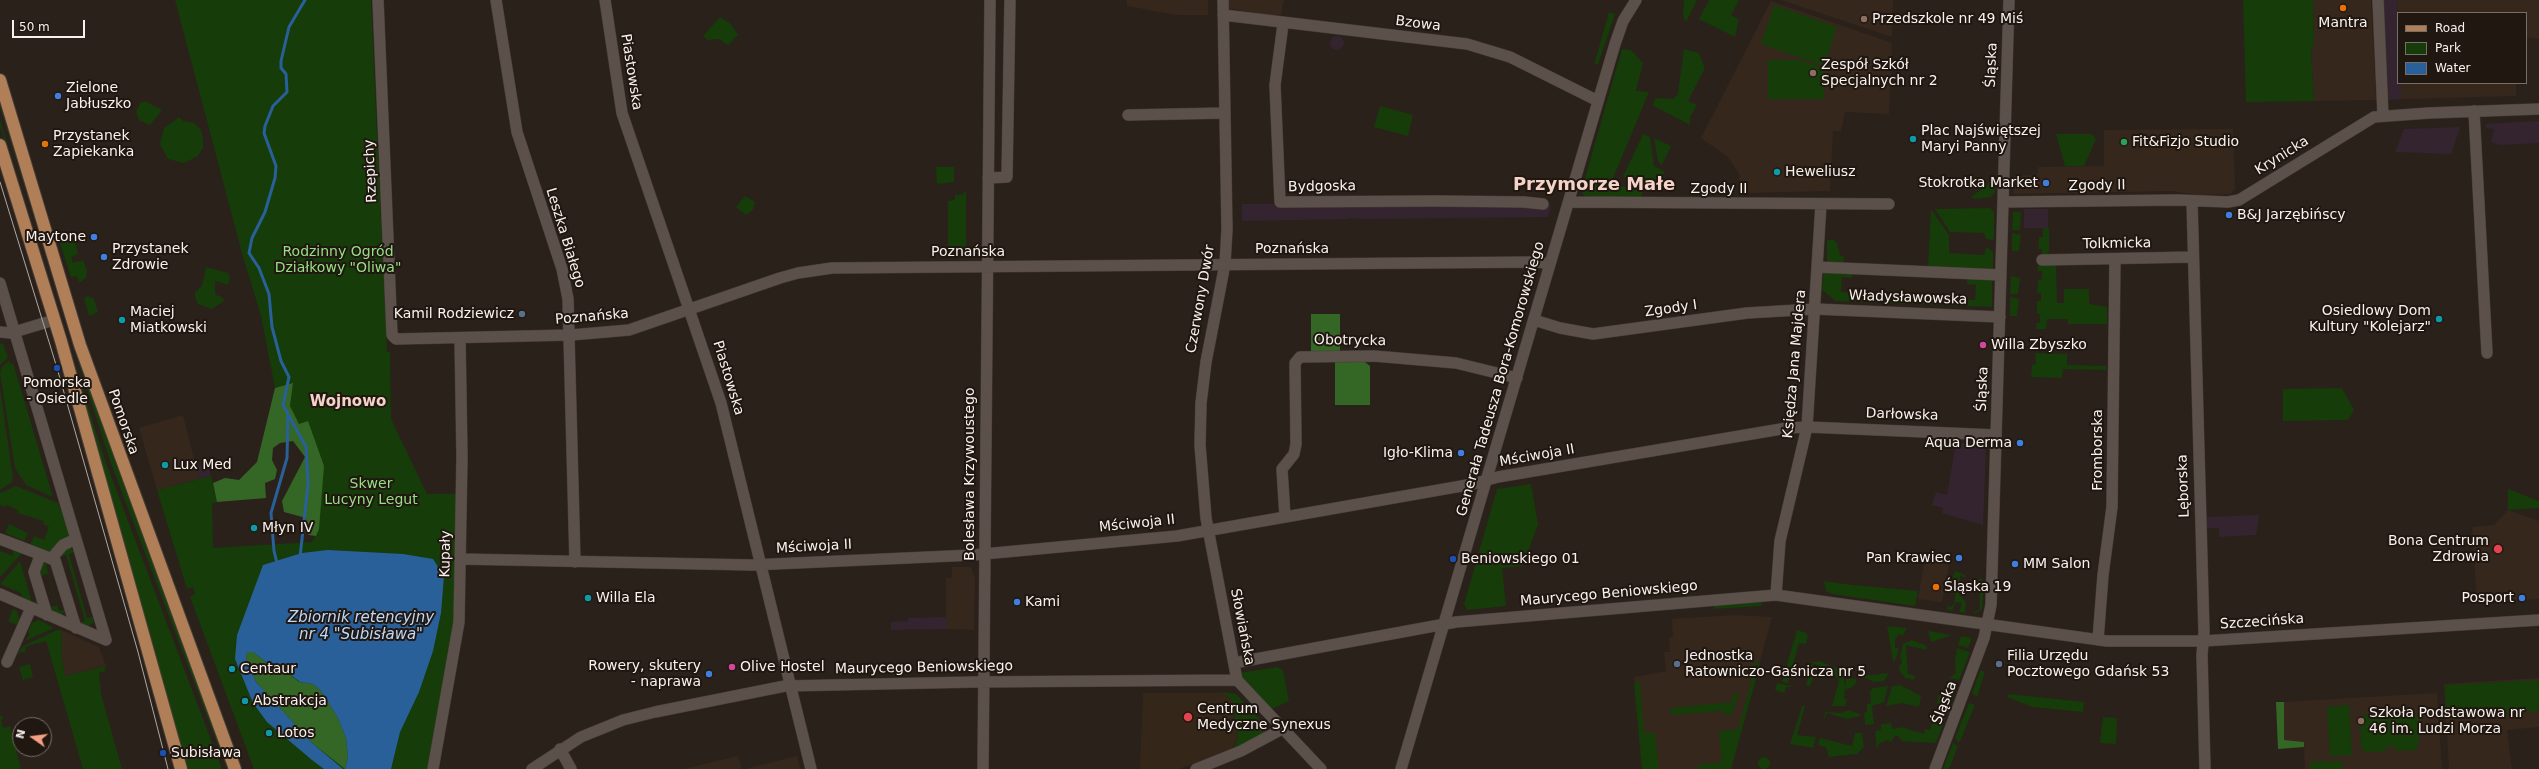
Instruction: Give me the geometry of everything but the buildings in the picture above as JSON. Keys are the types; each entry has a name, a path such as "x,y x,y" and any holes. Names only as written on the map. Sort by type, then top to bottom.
{"main road":[{"name":"Pomorska","path":"0,80 80,345 114,443 235,769"},
{"path":"0,145 54,320 181,769"},
{"path":"29,238 46,232"}],"street":[{"name":"Rzepichy","path":"378,0 392,335 396,339"},
{"name":"Leszka Białego","path":"496,0 511,109 522,152 562,269 568,299 571,335 575,562"},
{"name":"Piastowska","path":"605,0 623,118 690,309 721,403 811,769"},
{"name":"Bolesława Krzywoustego","path":"983,769 990,0"},
{"path":"988,178 1007,177 1010,0"},
{"name":"Czerwony Dwór","path":"1208,530 1200,445 1201,410 1206,362 1225,264 1227,229 1223,0"},
{"name":"Generała Tadeusza Bora-Komorowskiego","path":"1401,769 1445,626 1598,101 1623,21 1636,0"},
{"name":"Śląska","path":"1935,769 1964,696 1988,624 1991,605 2009,0"},
{"path":"2378,0 2383,116"},
{"name":"Bzowa","path":"1223,15 1237,15 1284,24 1467,44 1510,57 1598,101"},
{"name":"Bydgoska","path":"1284,24 1275,85 1280,202 1436,201 1524,202 1543,204"},
{"name":"Krynicka","path":"2192,201 2239,200 2374,117 2539,109"},
{"path":"2474,111 2487,353"},
{"path":"1128,115 1225,113"},
{"name":"Zgody II","path":"2003,202 2192,201"},
{"name":"Lęborska","path":"2192,201 2205,769"},
{"name":"Zgody II","path":"1569,202 1821,204"},
{"path":"1821,204 1889,204"},
{"name":"Księdza Jana Majdera","path":"1776,596 1780,541 1807,427 1821,204"},
{"name":"Tolkmicka","path":"2042,260 2193,257"},
{"name":"Fromborska","path":"2098,640 2103,575 2112,507 2116,259"},
{"name":"Poznańska","path":"396,339 571,335 629,330 780,278 810,271 854,268 1538,262 1550,264"},
{"name":"Władysławowska","path":"1817,267 2001,275"},
{"path":"0,283 106,640 0,594"},
{"name":"Władysławowska","path":"1815,309 2000,317"},
{"name":"Zgody I","path":"1534,320 1560,328 1593,334 1747,313 1815,309"},
{"path":"0,332 15,331 54,320"},
{"name":"Kupały","path":"433,769 459,622 461,559 460,338"},
{"name":"Obotrycka","path":"1285,517 1282,469 1294,454 1295,448 1296,363 1300,357 1374,356 1448,362 1517,378"},
{"name":"Mściwoja II","path":"461,559 761,564 985,552 1146,540 1778,430 1807,427"},
{"name":"Darłowska","path":"1807,427 1996,435"},
{"name":"Słowiańska","path":"1208,530 1237,680 1284,728 1321,769"},
{"path":"0,539 46,558 55,560 76,628"},
{"path":"47,615 34,572 36,563 46,558 63,545 76,539"},
{"name":"Maurycego Beniowskiego","path":"1234,663 1445,626 1456,622 1776,596 1988,624"},
{"path":"7,662 31,608"},
{"name":"Szczecińska","path":"1988,624 2098,640 2203,641 2539,620"},
{"name":"Maurycego Beniowskiego","path":"532,769 560,749 581,737 638,716 791,686 984,682 1237,680"},
{"path":"1196,769 1241,751 1284,728"},
{"path":"560,749 571,769"}],"shaded area":[{"path":"1127,0 1208,0 1208,15 1177,15 1127,6"},
{"path":"1227,0 1284,0 1280,18 1227,8"},
{"name":"Przedszkole nr 49 Miś","path":"1781,0 1893,0 1892,37"},
{"path":"2313,0 2371,0 2376,100 2314,101 2311,49 2314,43"},
{"path":"2382,0 2397,0 2397,84 2401,84 2401,99 2387,100"},
{"path":"2397,0 2539,0 2539,39 2527,37 2527,12 2397,12"},
{"name":"Zespół Szkół Specjalnych nr 2","path":"1771,1 1892,43 1889,114 1845,112 1841,131 1833,131 1830,191 1740,193 1739,174 1728,157 1701,138"},
{"path":"1337,36 1342,38 1344,43 1342,48 1337,50 1332,48 1330,43 1332,38"},
{"path":"2401,84 2516,84 2516,96 2401,99"},
{"path":"2539,121 2539,143 2500,145 2491,142 2494,129 2486,128 2485,124"},
{"path":"2460,127 2451,154 2395,152 2404,129"},
{"path":"2233,129 2235,188 2231,194 2199,195 2172,191 2013,194 2014,176 2038,175 2038,167 2104,166 2104,130"},
{"path":"1462,203 1551,205 1548,217 1352,218 1242,221 1242,204"},
{"path":"2024,209 2048,209 2048,228 2024,228"},
{"path":"183,415 199,479 157,490 139,428"},
{"path":"1956,443 1979,444 1986,450 1983,525 1942,513 1943,508 1932,505 1936,492 1947,495"},
{"path":"208,464 211,476 199,479 196,467"},
{"path":"2508,510 2539,521 2539,599 2477,603 2472,527 2494,525"},
{"path":"2259,515 2256,535 2219,537 2219,528 2207,528 2207,517"},
{"path":"1925,558 1949,565 1942,602 1918,599"},
{"path":"952,567 971,567 975,578 974,630 946,629 946,578 952,578"},
{"path":"1735,615 1772,617 1731,769 1642,769 1634,677 1666,671 1664,652 1670,652 1669,638 1673,637 1672,619"},
{"path":"946,617 946,629 891,630 891,622 908,621 908,618"},
{"path":"61,630 99,647 106,666 65,676 62,658"},
{"path":"2539,678 2539,727 2507,730 2512,769 2449,769 2444,684"},
{"name":"Centrum Medyczne Synexus","path":"1143,693 1223,693 1232,700 1238,738 1232,748 1179,769 1140,769"},
{"name":"Szkoła Podstawowa nr 46 im. Ludzi Morza","path":"2437,693 2442,769 2305,769 2304,742 2284,740 2284,702"},
{"path":"738,756 742,769 684,769"},
{"path":"797,756 800,769 745,769"}],"green space":[{"path":"175,0 371,0 387,352 390,352 391,419 427,494 457,494 455,618 429,769 254,769 190,597 195,594 193,587 187,589 157,490 211,476 217,502 212,503 213,548 312,542 319,529 308,421 299,425 290,406 293,384 275,388 261,316 243,257"},
{"path":"1684,0 1697,0 1686,22 1683,16"},
{"path":"1709,0 1739,0 1731,15 1739,19 1735,37 1699,19"},
{"path":"2243,0 2313,0 2314,43 2311,49 2314,101 2246,102"},
{"path":"1774,5 1837,27 1824,66 1761,44"},
{"path":"1609,12 1615,14 1598,64 1594,65"},
{"path":"720,17 731,24 738,35 728,45 719,39 708,40 703,36"},
{"path":"1622,49 1631,50 1643,63 1636,91 1649,92 1611,183 1642,192 1642,197 1586,197 1581,192"},
{"path":"1684,49 1699,53 1705,68 1688,101 1697,105 1690,117 1690,125 1652,105 1656,98 1673,99 1678,94"},
{"path":"1768,60 1799,60 1825,68 1824,99 1768,99"},
{"path":"0,99 38,224 37,226 0,106"},
{"path":"145,101 162,110 150,125 139,120 136,112 140,103"},
{"path":"1380,106 1413,115 1408,136 1374,127"},
{"path":"179,117 183,121 194,123 201,130 203,139 203,148 198,156 184,163 168,159 160,144 164,128"},
{"path":"0,120 33,229 0,126"},
{"path":"1643,134 1650,137 1654,166 1665,172 1657,185 1623,177"},
{"path":"2056,134 2092,134 2096,139 2084,166 2065,166"},
{"path":"1654,138 1671,146 1662,165 1658,162"},
{"path":"936,167 954,167 954,182 937,184"},
{"path":"1993,176 1995,177 1995,192 1991,197 1973,199 1971,197 1986,186"},
{"path":"966,191 966,251 958,255 940,256 947,252 948,247 948,201 955,200 955,195 962,195"},
{"path":"745,196 755,202 753,210 746,215 736,207"},
{"path":"1990,208 1994,212 1994,239 1991,240 1986,239 1984,233 1950,232 1935,209"},
{"path":"1931,209 1949,235 1949,253 1984,255 1986,247 1993,251 1993,270 1928,268"},
{"path":"2013,212 2021,212 2020,230 2012,230"},
{"path":"2043,228 2049,228 2049,251 2048,254 2042,256 2042,249 2038,249 2039,237 2043,237"},
{"path":"72,231 78,254 71,257 73,263 83,260 87,271 86,278 79,283 77,276 71,277 59,240 63,233"},
{"path":"2012,233 2021,235 2019,251 2012,251"},
{"path":"1827,240 1834,240 1837,243 1840,255 1844,257 1843,263 1827,262"},
{"path":"2056,264 2057,303 2064,303 2064,289 2089,289 2089,304 2107,307 2107,324 2068,324 2068,319 2047,319 2046,329 2036,329 2037,323 2040,323 2040,314 2037,314 2037,301 2041,301 2041,293 2037,293 2038,280 2042,279 2042,271 2038,271 2038,265"},
{"path":"206,267 228,273 230,278 228,285 215,281 215,294 223,298 224,301 212,309 198,304 195,297 195,292 202,286"},
{"path":"1824,270 1852,271 1852,278 1842,277 1841,292 1975,300 1976,285 1967,284 1967,278 1992,279 1992,307 1836,301 1822,290"},
{"path":"2011,276 2020,278 2018,294 2010,294"},
{"path":"88,296 94,299 98,312 89,316 84,298"},
{"path":"2010,297 2019,299 2017,316 2010,316"},
{"path":"1311,314 1340,314 1340,351 1311,351"},
{"path":"0,343 4,345 8,358 0,365"},
{"path":"77,350 108,441 229,769 227,769 110,461 75,351"},
{"path":"71,352 105,460 222,769 187,769 69,353"},
{"path":"2035,353 2067,354 2067,365 2106,366 2106,370 2063,369 2062,378 2031,377 2032,365 2036,364"},
{"path":"9,360 10,364 13,363 53,497 26,485 15,468 0,373 2,367"},
{"path":"1335,361 1365,362 1370,366 1370,405 1335,405"},
{"path":"293,383 290,406 299,424 308,421 324,466 319,529 316,536 309,535 305,532 306,518 284,512 282,501 305,457 293,441 280,443 273,448 272,460 277,470 275,479 265,483 266,498 217,502 213,483 225,478 239,480 257,462 275,388"},
{"path":"0,388 13,478 12,482 0,490"},
{"path":"2342,388 2354,410 2348,420 2283,421 2283,389"},
{"path":"1531,484 1538,524 1523,566 1502,568 1506,606 1467,610 1464,604 1497,489"},
{"path":"16,486 58,503 61,511 65,513 69,536 47,553 30,545 34,536 44,540 49,527 43,524 44,521 17,513 18,510 6,505 4,507 0,505 0,493"},
{"path":"2508,489 2539,501 2539,508 2508,510"},
{"path":"9,524 28,533 24,541 5,533"},
{"path":"70,547 75,552 69,554 87,618 94,617 93,623 88,627 79,623 85,621 66,555 60,557 61,551"},
{"path":"13,548 22,553 0,577 0,551 13,556"},
{"path":"20,561 32,602 40,600 37,606 23,602 21,593 0,584"},
{"path":"49,561 53,563 46,565 59,611 67,609 61,616 52,612 49,608 57,605 48,574 40,576 39,573 43,563"},
{"path":"1955,571 1965,575 1965,578 1960,575 1959,595 1966,602 1965,613 1959,612 1962,603 1956,602 1952,611 1947,609 1948,605 1951,607 1954,604 1957,584 1952,579"},
{"path":"1979,578 1982,579 1984,585 1982,609 1975,614 1974,612 1980,609"},
{"path":"1824,581 1918,591 1915,606 1832,594 1826,591"},
{"path":"1762,602 1761,606 1713,609 1716,605"},
{"path":"13,609 17,611 19,619 17,625 8,621"},
{"path":"39,620 54,628 25,641 30,634 28,632 32,623"},
{"path":"1887,626 1907,628 1903,636 1899,634 1895,639 1895,648 1899,648 1895,661 1893,661"},
{"path":"57,630 61,630 62,658 65,676 106,666 105,671 99,673 101,694 122,769 83,769 46,641 25,647 26,651 17,654 23,646"},
{"path":"1797,630 1806,633 1808,636 1806,644 1799,643 1788,683 1782,682"},
{"path":"1928,631 1952,635 1931,642"},
{"path":"1961,636 1972,638 1968,648 1958,645"},
{"path":"1912,640 1927,646 1926,650 1906,645 1908,674 1915,676 1914,680 1905,678 1900,672 1899,666 1902,662 1900,657 1903,644"},
{"path":"1957,648 1970,652 1959,680 1949,678 1956,673 1955,659"},
{"path":"247,652 253,652 266,662 280,667 299,682 313,684 321,691 338,718 346,738 348,758 345,769 312,743 256,682 246,659"},
{"path":"1820,661 1849,674 1844,677 1845,688 1846,679 1856,679 1856,683 1851,688 1845,689 1844,698 1847,700 1845,706 1832,706 1839,681 1831,670 1813,663 1809,676 1813,677 1810,686 1806,685 1812,662"},
{"path":"1753,662 1760,664 1731,769 1698,769 1698,764 1722,762 1719,731 1738,729 1751,682"},
{"path":"30,664 33,677 23,680 19,667"},
{"path":"1277,667 1283,670 1289,701 1272,709 1240,678 1239,673"},
{"path":"1980,671 1985,671 1977,697 1972,693"},
{"path":"1889,673 1884,681 1874,682 1862,676"},
{"path":"2539,680 2539,711 2446,716 2445,685"},
{"path":"1640,682 1644,733 1655,733 1659,769 1642,769 1634,683"},
{"path":"1777,683 1794,687 1786,687 1771,744 1784,693 1775,690"},
{"path":"1955,684 1957,687 1936,743 1902,741 1898,736 1895,736 1891,742 1887,740 1879,744 1877,750 1875,731 1881,730 1881,724 1891,723 1892,729 1902,727 1924,734 1925,729 1930,730 1939,704 1937,703 1939,694 1950,697"},
{"path":"1900,685 1921,696 1919,707 1902,703 1886,706 1892,686"},
{"path":"1888,686 1884,702 1872,706 1874,724 1865,725 1864,713 1867,712 1867,704 1871,703 1870,692 1873,688"},
{"path":"1222,692 1236,694 1271,732 1233,749 1238,738 1232,700"},
{"path":"1739,693 1733,712 1729,716 1725,715 1723,711 1670,715 1671,708 1733,702 1732,694"},
{"path":"2009,694 2084,702 2083,712 2033,707 2007,697"},
{"path":"2276,702 2284,702 2284,740 2304,742 2304,747 2278,749"},
{"path":"1969,703 1975,705 1960,741 1958,742 1955,738"},
{"path":"2349,705 2352,755 2330,756 2327,707"},
{"path":"1802,706 1805,706 1797,735 1816,737 1813,748 1790,744"},
{"path":"1849,710 1860,714 1860,716 1847,719 1827,713 1823,722 1825,712 1841,713"},
{"path":"2415,712 2415,716 2418,716 2419,745 2417,745 2417,750 2395,751 2395,746 2386,747 2386,751 2364,752 2364,748 2361,748 2360,719 2362,719 2362,715 2384,713 2385,718 2393,717 2393,713"},
{"path":"0,715 4,718 1,720 3,728 10,726 12,734 12,757 18,757 21,769 0,769"},
{"path":"2103,717 2117,718 2116,744 2100,743"},
{"path":"1855,733 1862,733 1864,747 1857,754 1829,757 1826,747 1818,745 1820,738 1852,746"},
{"path":"1953,743 1958,746 1949,769 1943,769"},
{"path":"1762,757 1766,757 1770,763 1766,769 1762,769 1758,765 1758,761"},
{"path":"2342,761 2343,769 2310,769 2310,762"}],"water":[{"name":"Zbiornik retencyjny nr 4 \"Subisława\"","path":"328,550 403,554 433,559 444,576 441,613 433,651 419,692 400,732 391,769 345,769 348,758 346,738 338,718 321,691 313,684 300,682 280,667 266,662 253,652 247,652 246,659 256,682 312,743 343,769 324,769 267,722 253,703 235,659 237,635 263,565 302,553"}],"waterway":[{"path":"300,557 308,485 306,447 283,405 289,377 281,361 272,327 269,294 259,268 249,253 252,238 265,212 275,178 276,166 264,133 265,126 273,106 287,92 286,74 281,68 281,61 289,27 305,0"},
{"path":"277,563 274,551 271,513 287,458 288,414"}],"tram line":[{"path":"0,182 57,368 138,652 168,769"}],"place":[{"name":"Mantra","path":"2343,8"},
{"name":"Przedszkole nr 49 Miś","path":"1864,19"},
{"name":"Zespół Szkół Specjalnych nr 2","path":"1813,73"},
{"name":"Zielone Jabłuszko","path":"58,96"},
{"name":"Plac Najświętszej Maryi Panny","path":"1913,139"},
{"name":"Fit&Fizjo Studio","path":"2124,142"},
{"name":"Przystanek Zapiekanka","path":"45,144"},
{"name":"Heweliusz","path":"1777,172"},
{"name":"Stokrotka Market","path":"2046,183"},
{"name":"B&J Jarzębińscy","path":"2229,215"},
{"name":"Maytone","path":"94,237"},
{"name":"Przystanek Zdrowie","path":"104,257"},
{"name":"Kamil Rodziewicz","path":"522,314"},
{"name":"Osiedlowy Dom Kultury \"Kolejarz\"","path":"2439,319"},
{"name":"Maciej Miatkowski","path":"122,320"},
{"name":"Willa Zbyszko","path":"1983,345"},
{"name":"Pomorska - Osiedle","path":"57,368"},
{"name":"Aqua Derma","path":"2020,443"},
{"name":"Igło-Klima","path":"1461,453"},
{"name":"Lux Med","path":"165,465"},
{"name":"Młyn IV","path":"254,528"},
{"name":"Bona Centrum Zdrowia","path":"2498,549"},
{"name":"Pan Krawiec","path":"1959,558"},
{"name":"Beniowskiego 01","path":"1453,559"},
{"name":"MM Salon","path":"2015,564"},
{"name":"Śląska 19","path":"1936,587"},
{"name":"Willa Ela","path":"588,598"},
{"name":"Posport","path":"2522,598"},
{"name":"Kami","path":"1017,602"},
{"name":"Jednostka Ratowniczo-Gaśnicza nr 5","path":"1677,664"},
{"name":"Filia Urzędu Pocztowego Gdańsk 53","path":"1999,664"},
{"name":"Olive Hostel","path":"732,667"},
{"name":"Centaur","path":"232,669"},
{"name":"Rowery, skutery - naprawa","path":"709,674"},
{"name":"Abstrakcja","path":"245,701"},
{"name":"Centrum Medyczne Synexus","path":"1188,717"},
{"name":"Szkoła Podstawowa nr 46 im. Ludzi Morza","path":"2361,721"},
{"name":"Lotos","path":"269,733"},
{"name":"Subisława","path":"163,753"}],"district":[{"name":"Przymorze Małe","path":"1594,185"},
{"name":"Wojnowo","path":"348,402"}],"park label":[{"name":"Rodzinny Ogród Działkowy \"Oliwa\"","path":"338,260"},
{"name":"Skwer Lucyny Legut","path":"371,492"}]}
